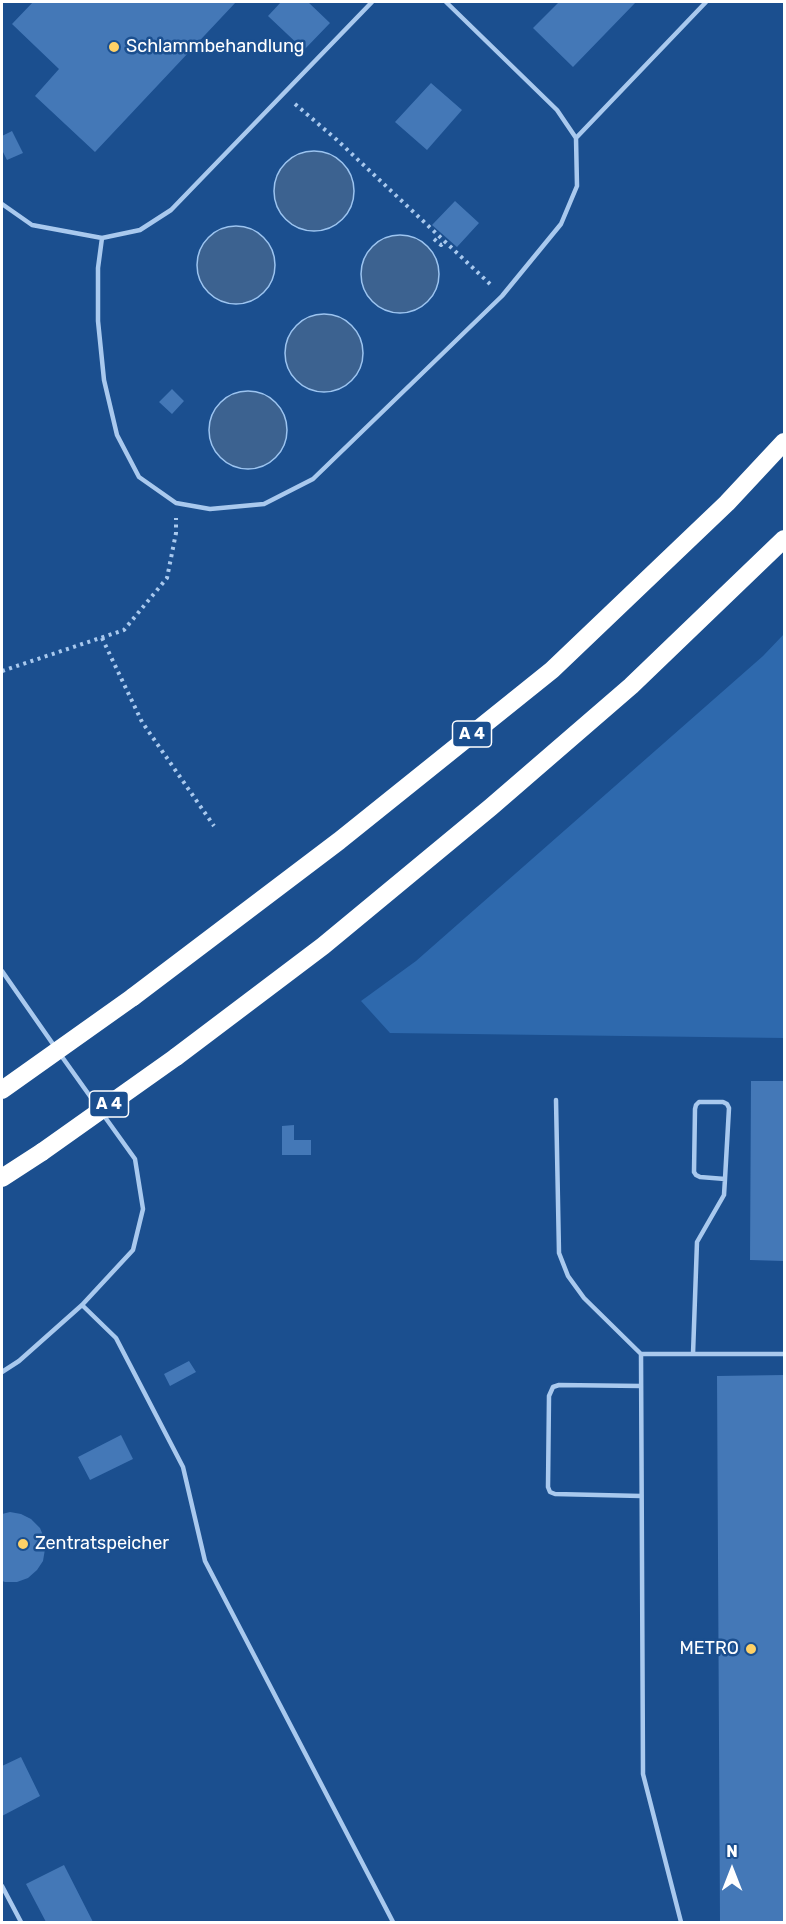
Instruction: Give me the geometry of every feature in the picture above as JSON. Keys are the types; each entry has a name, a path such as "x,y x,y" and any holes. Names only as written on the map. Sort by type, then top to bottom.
{"highway":[{"name":"A 4","path":"2,1090 133,997 339,841 552,670 727,503 784,442"},
{"name":"A 4","path":"2,1178 176,1057 323,946 491,807 631,686 784,539"}],"lane":[{"path":"2,204 33,225 102,238 140,230 171,210 372,2"},
{"path":"102,238 98,268 98,321 104,380 117,435 139,477 176,503 210,509 264,504 313,479 502,296 561,224 577,186 576,138 557,110 447,2"},
{"path":"576,138 706,2"},
{"path":"2,971 135,1160 143,1209 134,1250 82,1305 19,1361 2,1372"},
{"path":"556,1100 559,1253 568,1276 584,1298 641,1354 784,1354"},
{"path":"693,1354 697,1242 724,1195 725,1179 729,1108 723,1102 699,1102 695,1109 694,1172 700,1177 725,1179"},
{"path":"82,1305 116,1338 183,1467 205,1561 393,1923"},
{"path":"641,1354 643,1774 681,1923"},
{"path":"641,1386 559,1385 553,1387 549,1396 548,1487 550,1492 555,1494 641,1496"},
{"path":"2,1886 21,1923"}],"path":[{"path":"283,94 502,296"},
{"path":"434,238 441,245 445,241"},
{"path":"2,671 124,630 166,578 176,533 176,503"},
{"path":"102,638 142,722 214,826"}],"shaded area":[{"path":"314,151 329,154 342,163 351,176 354,191 351,206 342,219 329,228 314,231 299,228 286,219 277,206 274,191 277,176 286,163 299,154"},
{"path":"236,226 251,229 264,237 272,250 275,265 272,280 264,293 251,301 236,304 221,301 208,293 200,280 197,265 200,250 208,237 221,229"},
{"path":"400,235 415,238 428,246 436,259 439,274 436,289 428,302 415,310 400,313 385,310 372,302 364,289 361,274 364,259 372,246 385,238"},
{"path":"324,314 339,317 351,326 360,338 363,353 360,368 351,380 339,389 324,392 309,389 297,380 288,368 285,353 288,338 297,326 309,317"},
{"path":"240,391 256,391 270,397 281,408 287,422 287,438 281,452 270,463 256,469 240,469 226,463 215,452 209,438 209,422 215,408 226,397"},
{"path":"784,634 784,1038 390,1033 361,1001 416,961 763,656"}],"building":[{"name":"Schlammbehandlung","path":"33,2 236,2 95,152 35,96 59,69 12,24"},
{"path":"281,2 308,2 330,23 304,50 268,16"},
{"path":"559,2 636,2 573,67 533,28"},
{"path":"431,83 462,110 427,150 395,122"},
{"path":"12,131 23,153 7,160 2,150 2,136"},
{"path":"455,201 479,223 457,247 432,225"},
{"path":"172,389 184,401 172,414 159,402"},
{"path":"751,1081 784,1081 784,1261 750,1260"},
{"path":"294,1125 294,1140 311,1140 311,1155 282,1155 282,1126"},
{"path":"189,1361 196,1372 170,1386 164,1374"},
{"name":"METRO","path":"784,1375 784,1922 720,1922 717,1376"},
{"path":"121,1435 133,1459 90,1480 78,1457"},
{"name":"Zentratspeicher","path":"10,1512 31,1519 40,1528 44,1538 43,1561 28,1578 17,1582 2,1581 2,1514"},
{"path":"21,1757 40,1796 2,1816 2,1766"},
{"path":"64,1865 93,1922 46,1922 26,1884"}],"place":[{"name":"Schlammbehandlung","path":"114,47"},
{"name":"Zentratspeicher","path":"23,1544"},
{"name":"METRO","path":"751,1649"}]}
